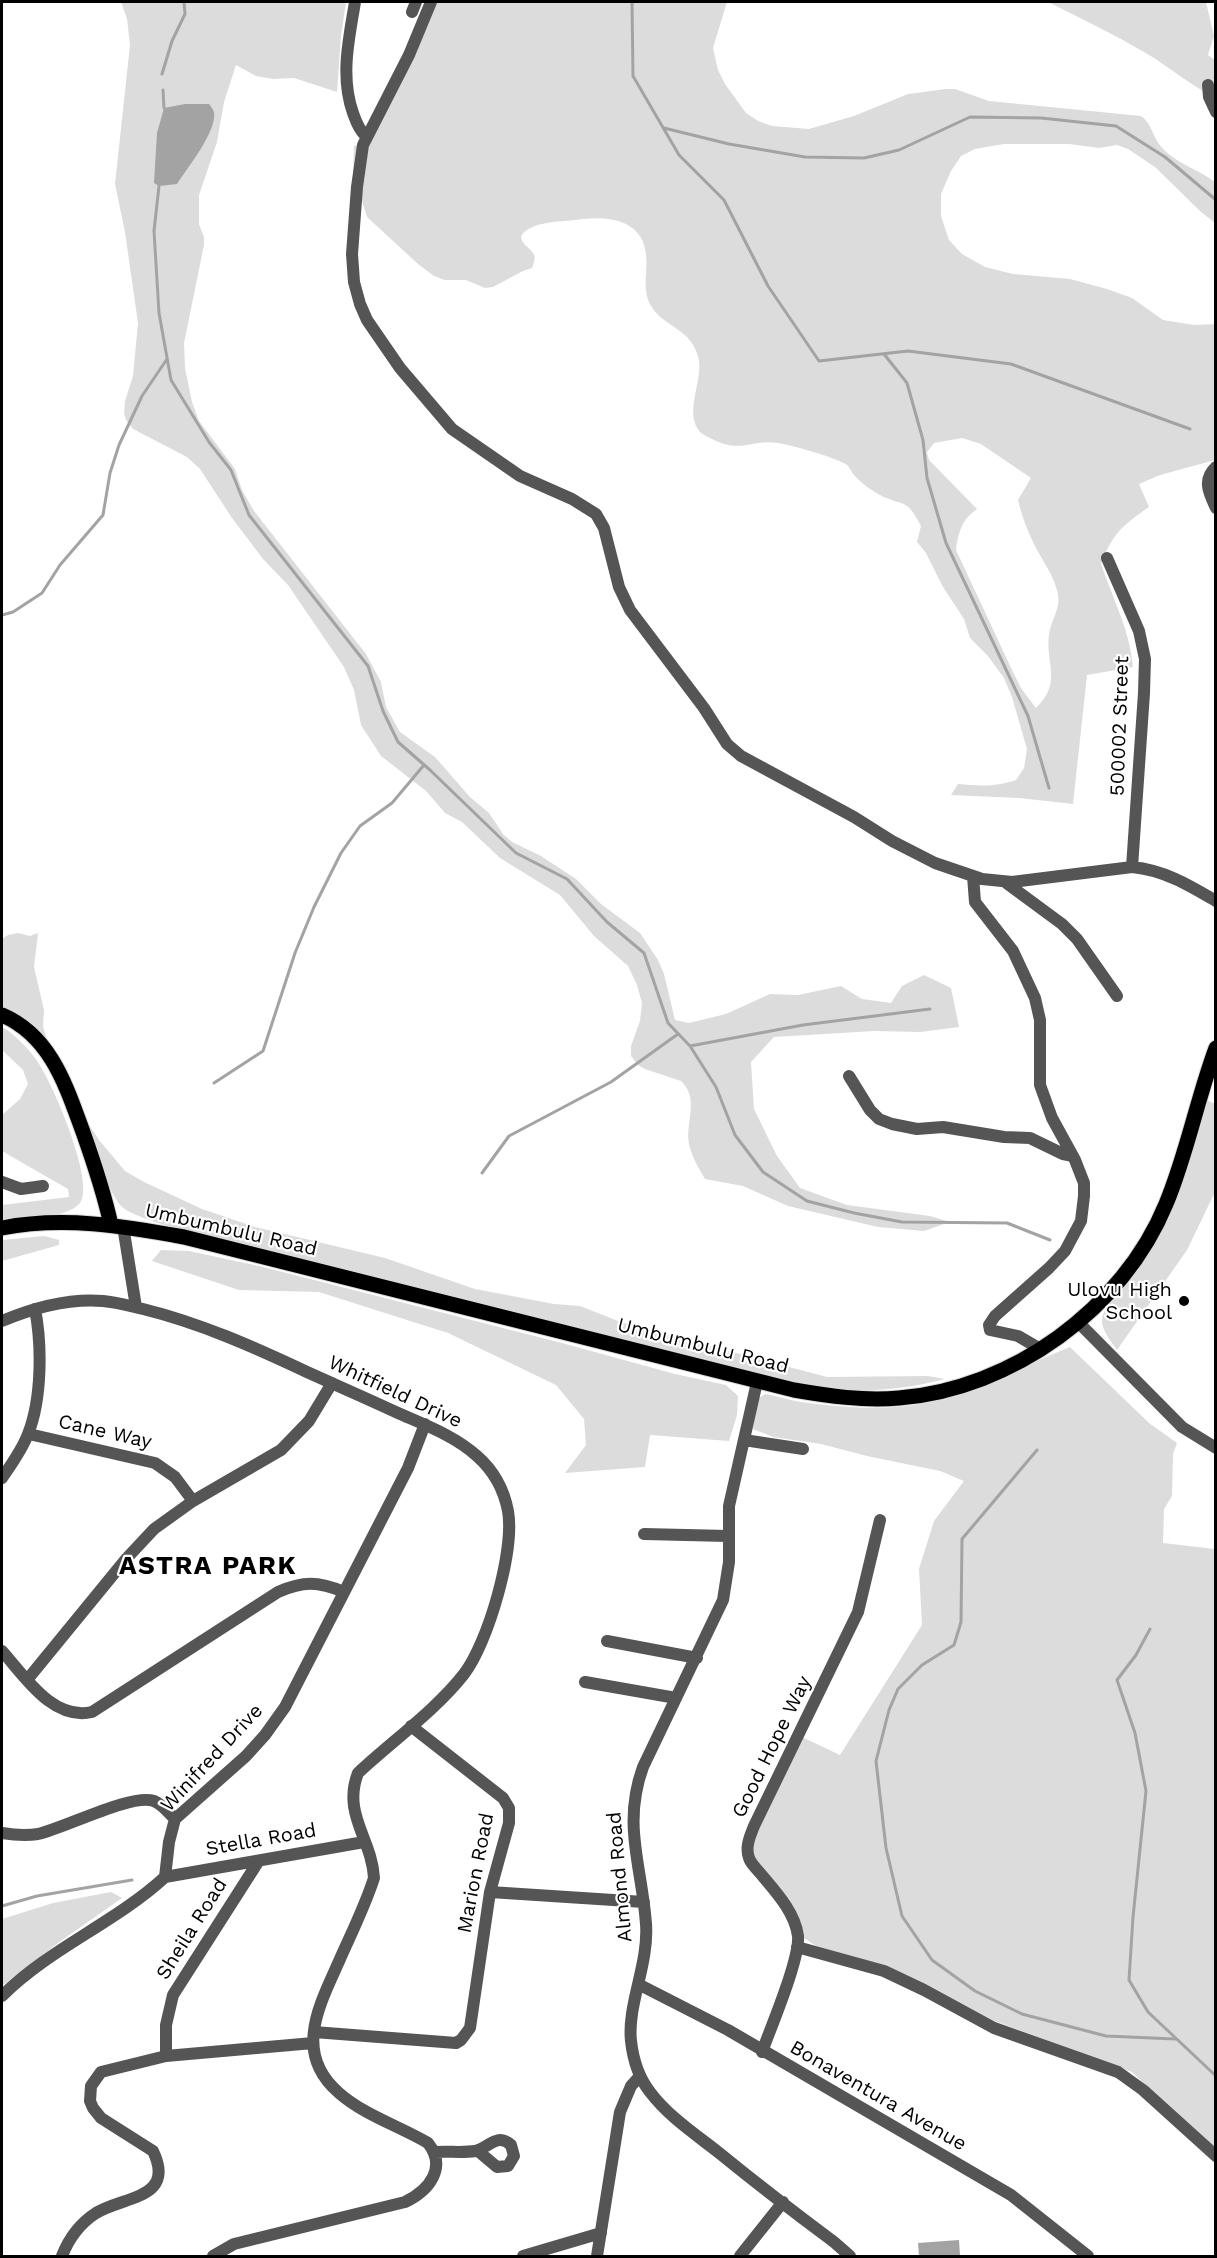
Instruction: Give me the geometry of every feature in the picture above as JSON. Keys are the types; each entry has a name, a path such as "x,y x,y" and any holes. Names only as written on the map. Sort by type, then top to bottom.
{"main road":[{"path":"2,1015 27,1031 44,1047 57,1067 117,1226"},
{"name":"Umbumbulu Road","path":"2,1228 31,1223 117,1226 184,1237 757,1382 850,1399 898,1398 956,1387 1022,1362 1042,1350 1078,1322 1118,1282 1153,1231 1175,1182 1215,1048"}],"street":[{"path":"355,2 346,61 346,84 350,105 359,128 364,134 368,133"},
{"path":"431,2 409,55 368,133 361,155 353,232 354,282 367,320 417,390 446,424 520,476 596,514 604,528 619,587 630,610 704,708 731,749 760,768 935,863 973,876 1005,882 1029,882 1132,867 1150,869 1175,878 1215,901"},
{"path":"1215,95 1209,92 1208,85 1209,97 1215,112"},
{"path":"1215,467 1208,476 1207,487 1215,507"},
{"name":"500002 Street","path":"1107,558 1143,644 1144,693 1132,867"},
{"path":"973,876 975,902 1013,951 1035,998 1040,1020 1040,1085 1052,1118 1073,1156 1084,1183 1081,1221 1065,1251 995,1316 989,1325 990,1330 1018,1336 1042,1350"},
{"path":"1005,882 1062,924 1077,939 1117,996"},
{"path":"849,1076 870,1110 879,1119 892,1124 917,1129 950,1128 1004,1137 1030,1138 1063,1154 1073,1156"},
{"path":"2,1182 21,1189 43,1186"},
{"path":"117,1226 136,1307"},
{"name":"Whitfield Drive","path":"2,1321 35,1309 90,1300 161,1313 218,1332 425,1424 478,1457 491,1472 503,1492 508,1511 508,1529 496,1599 478,1653 463,1675 411,1726 358,1773 353,1786 352,1805 372,1859 374,1878 320,2004 314,2037"},
{"path":"2,1478 29,1434 38,1390 40,1355 35,1309"},
{"path":"1078,1322 1182,1427 1215,1449"},
{"name":"Almond Road","path":"757,1382 730,1499 727,1582 723,1600 643,1767 633,1802 633,1831 644,1902 646,1939 640,1985 630,2029 634,2060 649,2092 679,2121 850,2256"},
{"path":"27,1680 126,1559 154,1529 193,1501 280,1450 309,1421 332,1383"},
{"name":"Winifred Drive","path":"165,1876 169,1842 175,1819 246,1756 285,1707 408,1468 425,1424"},
{"name":"Cane Way","path":"29,1434 155,1463 175,1477 193,1501"},
{"path":"744,1440 803,1449"},
{"name":"Good Hope Way","path":"762,2052 787,1981 798,1937 792,1918 750,1859 748,1841 858,1612 880,1520"},
{"path":"644,1534 728,1536"},
{"path":"2,1651 41,1694 66,1712 79,1714 92,1712 278,1592 306,1583 331,1587 344,1592"},
{"path":"607,1641 697,1658"},
{"path":"585,1682 676,1698"},
{"name":"Marion Road","path":"314,2037 451,2043 465,2036 471,2020 490,1892 509,1823 509,1808 503,1798 411,1726"},
{"path":"2,1833 26,1835 47,1832 116,1806 145,1800 154,1802 175,1819"},
{"name":"Stella Road","path":"165,1876 258,1862 364,1842"},
{"name":"Sheila Road","path":"166,2056 166,2025 173,1995 258,1862"},
{"path":"2,1996 46,1959 106,1923 165,1876"},
{"path":"490,1892 644,1902"},
{"path":"797,1947 884,1971 924,1989 994,2028 1118,2072 1143,2090 1215,2156"},
{"name":"Bonaventura Avenue","path":"640,1985 728,2030 762,2052 1011,2195 1088,2256"},
{"path":"62,2256 70,2239 88,2219 106,2207 149,2192 159,2172 153,2151 101,2118 93,2108 90,2101 91,2086 101,2073 166,2056 314,2037 316,2060 320,2071 340,2094 372,2114 428,2142 435,2152 436,2168 430,2184 421,2194 405,2202 234,2244 213,2256"},
{"path":"597,2256 620,2112 631,2086 640,2076"},
{"path":"435,2152 478,2151"},
{"path":"740,2256 783,2202"},
{"path":"523,2256 600,2232"}],"shaded area":[{"path":"121,2 346,2 337,92 294,78 273,79 256,76 236,65 224,102 217,142 199,195 199,224 204,237 204,245 184,343 185,368 192,402 199,421 235,469 242,490 254,511 366,654 381,682 386,707 400,732 435,757 470,797 489,813 503,834 512,842 541,856 576,879 601,904 640,933 658,960 664,974 675,1020 689,1023 726,1014 770,994 798,995 841,986 862,999 891,1003 902,986 924,975 951,988 959,1027 920,1032 874,1031 774,1037 751,1062 754,1109 777,1156 800,1188 847,1205 930,1216 950,1222 924,1231 878,1227 788,1206 743,1186 705,1179 689,1144 691,1103 687,1088 681,1081 638,1065 631,1056 631,1046 640,1021 642,1003 628,966 594,936 560,895 500,858 462,822 445,813 426,791 381,756 361,725 354,690 344,667 288,585 263,559 232,518 200,469 187,457 133,429 126,420 125,401 133,376 138,323 125,232 115,184 130,45 127,19"},
{"path":"434,2 727,2 713,48 718,70 746,113 758,121 772,126 809,129 854,116 908,94 955,89 989,101 1141,116 1164,150 1178,161 1215,182 1215,223 1155,167 1128,149 1117,145 1099,148 1069,144 1004,144 975,149 961,156 951,171 941,194 941,216 949,240 962,254 985,267 1013,274 1070,279 1132,298 1163,320 1194,325 1215,324 1215,460 1160,475 1139,484 1149,507 1119,531 1109,545 1101,564 1125,628 1133,667 1087,675 1073,804 1019,798 951,795 958,784 987,785 1016,780 1024,768 1027,749 1004,678 988,656 970,638 964,619 943,587 926,553 917,542 921,526 916,517 908,506 870,489 857,479 842,462 778,443 731,445 712,439 700,432 695,424 693,407 699,370 696,350 691,341 655,312 650,304 646,286 646,255 638,233 621,222 599,218 538,225 521,236 522,241 533,253 535,259 532,268 493,287 485,288 466,280 445,280 434,276 418,264 367,217 353,172 354,146 369,142","holes":["962,438 981,444 1031,478 1018,500 1028,530 1058,594 1059,599 1048,644 1051,681 1049,690 1036,708 1021,688 956,550 962,527 977,509 929,460 927,452 934,443"]},
{"path":"1048,2 1206,2 1214,36 1208,55 1215,60 1215,97 1144,52"},
{"path":"185,104 209,104 214,112 214,120 200,150 177,184 159,186 154,183 157,133 164,108"},
{"path":"18,933 30,936 38,933 34,967 44,1010 43,1026 47,1040 11,1011 2,1007 2,939"},
{"path":"2,1027 20,1041 35,1058 51,1086 70,1130 82,1175 83,1192 80,1203 65,1212 44,1217 2,1220 2,1205 69,1197 68,1189 2,1151 2,1115 20,1099 28,1084 23,1070 2,1050"},
{"path":"1205,1099 1215,1104 1215,1192 1187,1250 1117,1350 1105,1332 1103,1314 1120,1290"},
{"path":"86,1120 99,1140 125,1171 202,1209 255,1227 385,1258 475,1289 554,1304 580,1306 623,1323 827,1377 928,1376 945,1379 909,1387 873,1390 800,1387 167,1226 121,1206 105,1177"},
{"path":"44,1236 59,1240 59,1245 2,1261 2,1240"},
{"path":"161,1250 189,1251 259,1266 675,1374 726,1385 738,1396 737,1415 729,1441 650,1435 645,1467 565,1473 586,1445 584,1419 556,1385 448,1333 319,1292 239,1290 152,1261"},
{"path":"1070,1347 1149,1423 1177,1443 1173,1454 1172,1496 1164,1509 1163,1543 1215,1549 1215,2152 1132,2072 992,2020 911,1978 816,1946 804,1938 797,1919 752,1855 755,1834 802,1737 840,1755 922,1625 919,1569 934,1521 964,1481 940,1471 821,1444 773,1437 753,1429 757,1399 765,1394 801,1402 870,1408 922,1404 972,1389"},
{"path":"111,1892 122,1898 2,1986 2,1919 53,1903"},
{"path":"959,2240 960,2256 919,2256 918,2243"}],"waterway":[{"path":"162,74 172,41 185,14 184,2"},
{"path":"632,2 633,76 679,155 724,200 768,286 819,361 908,351 1011,364 1190,429"},
{"path":"163,90 164,108"},
{"path":"664,128 729,144 805,157 864,158 899,150 970,117 1041,118 1116,126 1165,157 1216,200"},
{"path":"159,186 154,231 159,313 171,380 209,442 231,470 249,515 368,666 383,711 398,742 516,853 567,879 607,922 644,953 668,1023 690,1046 716,1087 735,1135 763,1172 807,1201 854,1213 902,1222 1007,1223 1050,1240"},
{"path":"884,354 907,383 923,440 927,478 946,543 1028,716 1049,788"},
{"path":"2,615 13,612 42,593 60,565 103,515 110,473 119,445 142,396 167,359"},
{"path":"214,1083 263,1051 295,953 314,907 341,853 360,826 392,803 424,765"},
{"path":"690,1046 803,1025 930,1009"},
{"path":"482,1173 509,1136 611,1082 678,1034"},
{"path":"1037,1450 962,1539 961,1622 954,1645 922,1665 898,1689 889,1710 876,1761 886,1848 902,1916 932,1960 975,1991 1022,2014 1106,2036 1175,2039"},
{"path":"1150,1629 1136,1655 1117,1680 1135,1733 1146,1791 1129,1980 1148,2012 1216,2076"},
{"path":"2,1906 37,1896 132,1880"}],"place":[{"name":"Ulovu High School","path":"1184,1301"}],"district":[{"name":"ASTRA PARK","path":"208,1566"}]}
